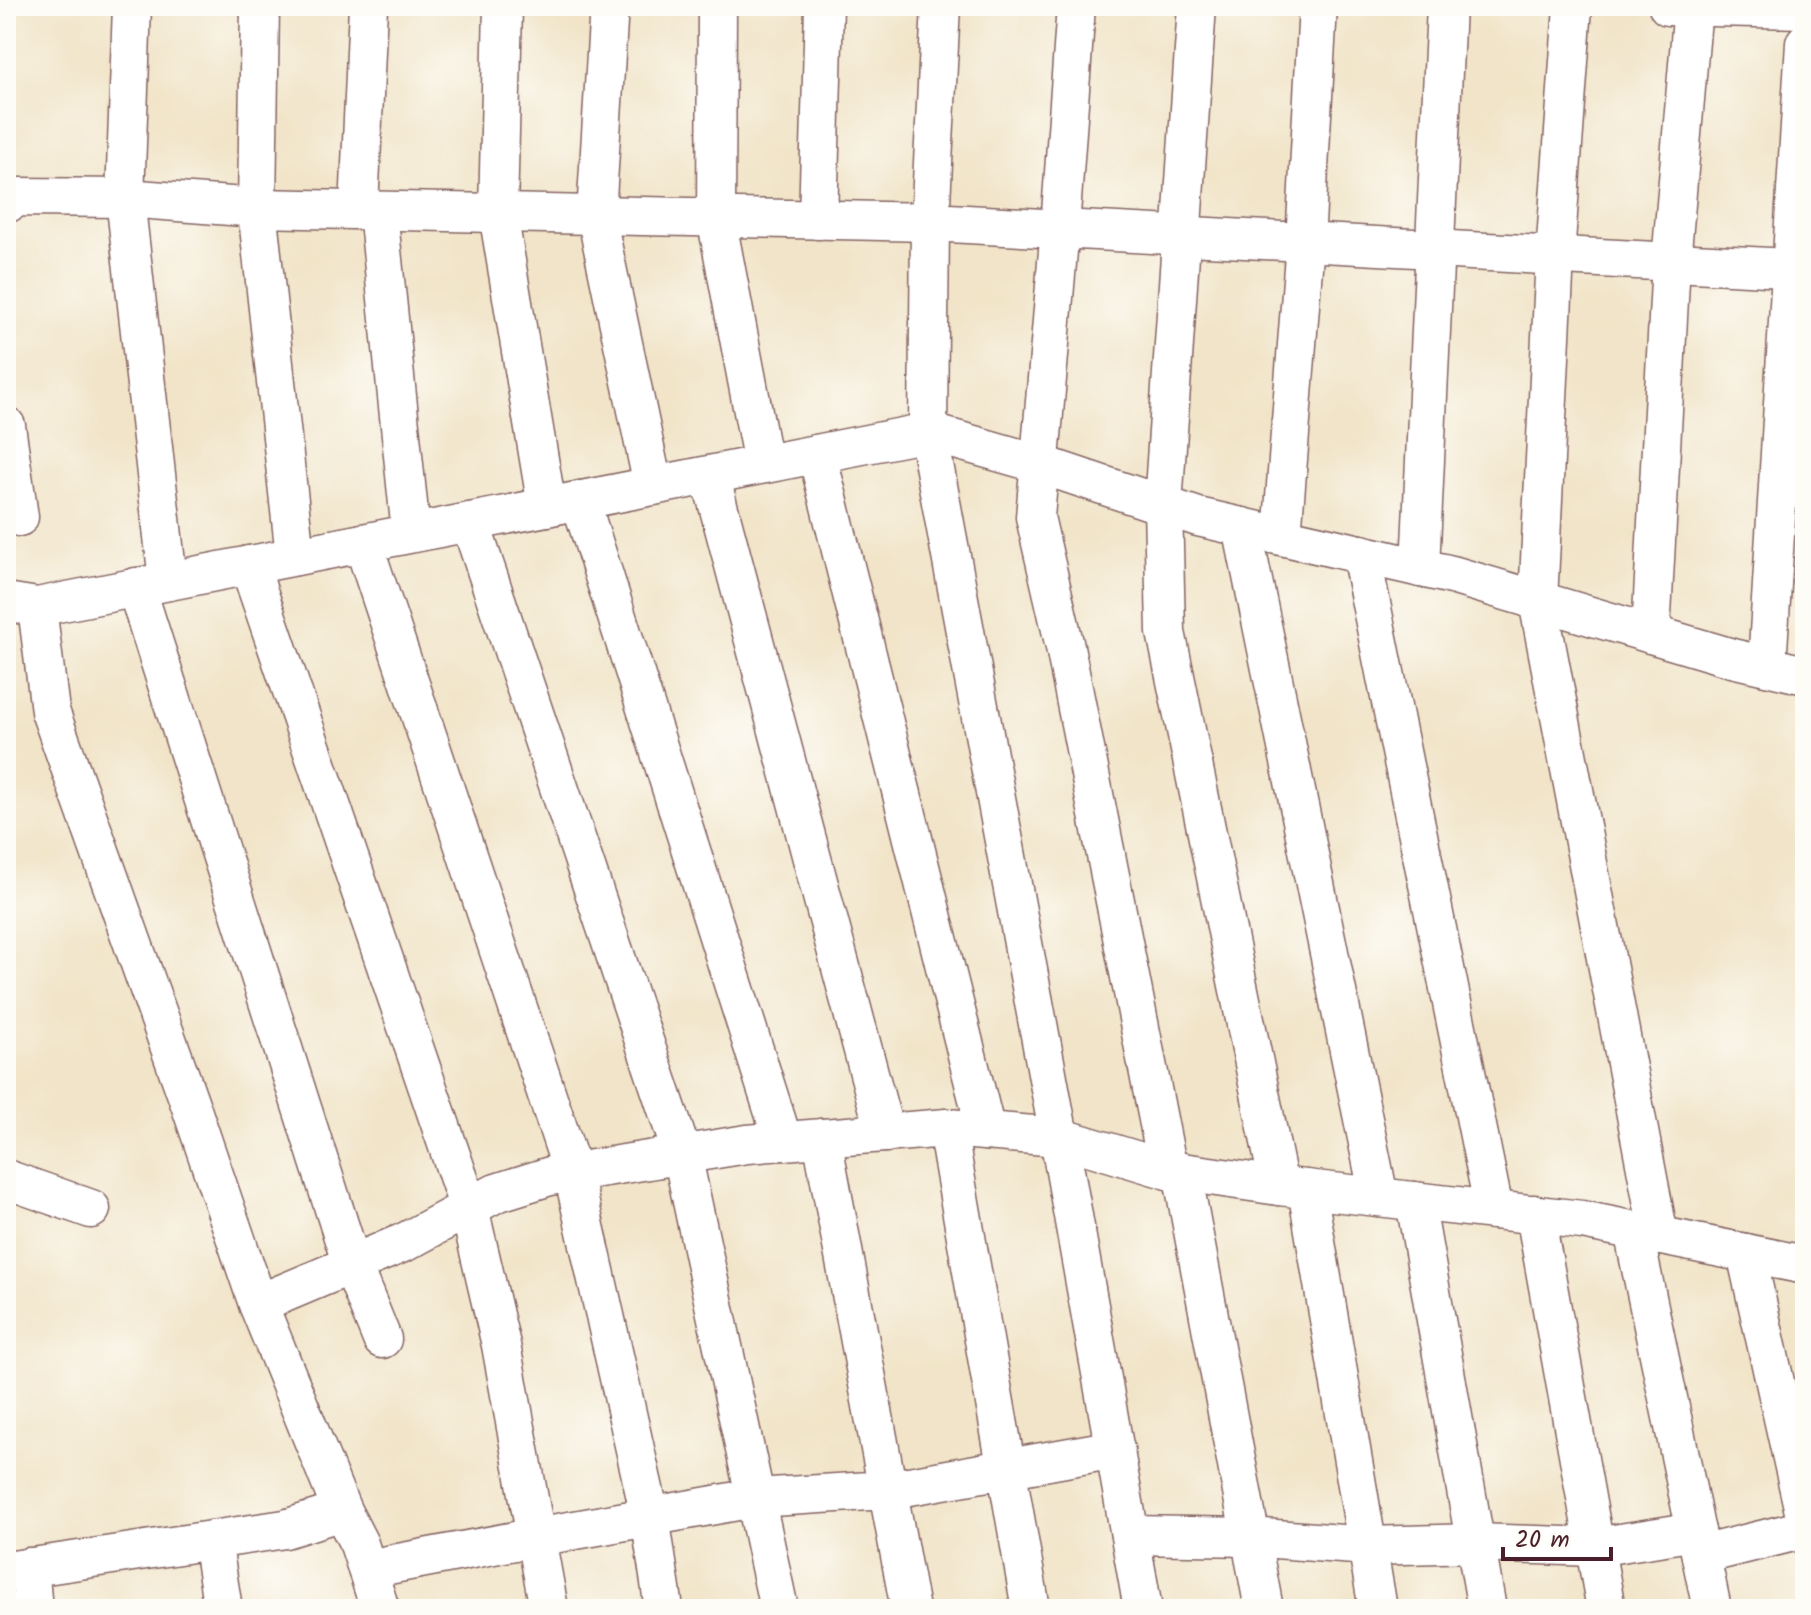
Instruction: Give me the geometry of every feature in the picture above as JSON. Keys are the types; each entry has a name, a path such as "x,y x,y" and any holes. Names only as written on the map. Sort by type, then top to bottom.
{"street":[{"path":"132,6 125,198 152,584 352,1265 382,1339"},
{"path":"260,6 257,208 295,556"},
{"path":"368,6 369,211 411,533"},
{"path":"503,6 498,213 564,504 783,1141"},
{"path":"609,6 596,215 653,486"},
{"path":"717,6 716,217 763,464"},
{"path":"818,220 824,6"},
{"path":"941,6 930,222 928,432 1143,1609"},
{"path":"1076,6 1035,517 1175,1171 1264,1609"},
{"path":"1197,6 1163,505 1166,632 1293,1187 1368,1546 1378,1609"},
{"path":"1282,536 1305,242 1318,6"},
{"path":"1420,568 1446,6"},
{"path":"1573,6 1555,256 1538,601 1698,1543 1712,1609"},
{"path":"1668,6 1805,9"},
{"path":"1651,634 1671,262 1693,6"},
{"path":"1767,666 1799,269 1805,43"},
{"path":"6,204 18,197 125,198 257,208 930,222 1799,269"},
{"path":"6,426 19,517"},
{"path":"380,1609 359,1544 342,1511 258,1304 50,711 21,605 152,584 928,432 1040,464 1198,517 1452,575 1732,658 1805,675"},
{"path":"817,454 986,1131"},
{"path":"710,475 885,1133"},
{"path":"470,522 682,1154 779,1609"},
{"path":"1242,527 1475,1543 1487,1609"},
{"path":"363,543 573,1173 650,1516 664,1609"},
{"path":"1361,554 1494,1210"},
{"path":"249,565 469,1208 501,1345 549,1609"},
{"path":"947,1128 1031,1609"},
{"path":"258,1304 405,1242 496,1193 550,1176 747,1144 947,1128 1059,1137 1175,1171 1582,1220 1805,1265"},
{"path":"822,1138 910,1609"},
{"path":"6,1179 91,1209"},
{"path":"1535,1214 1606,1609"},
{"path":"1746,1253 1805,1516"},
{"path":"367,1569 754,1498 887,1490 1115,1449"},
{"path":"33,1609 18,1569 285,1529 342,1511"},
{"path":"1130,1535 1250,1537 1368,1546 1475,1543 1595,1547 1698,1543 1805,1529"},
{"path":"212,1540 223,1609"}]}
